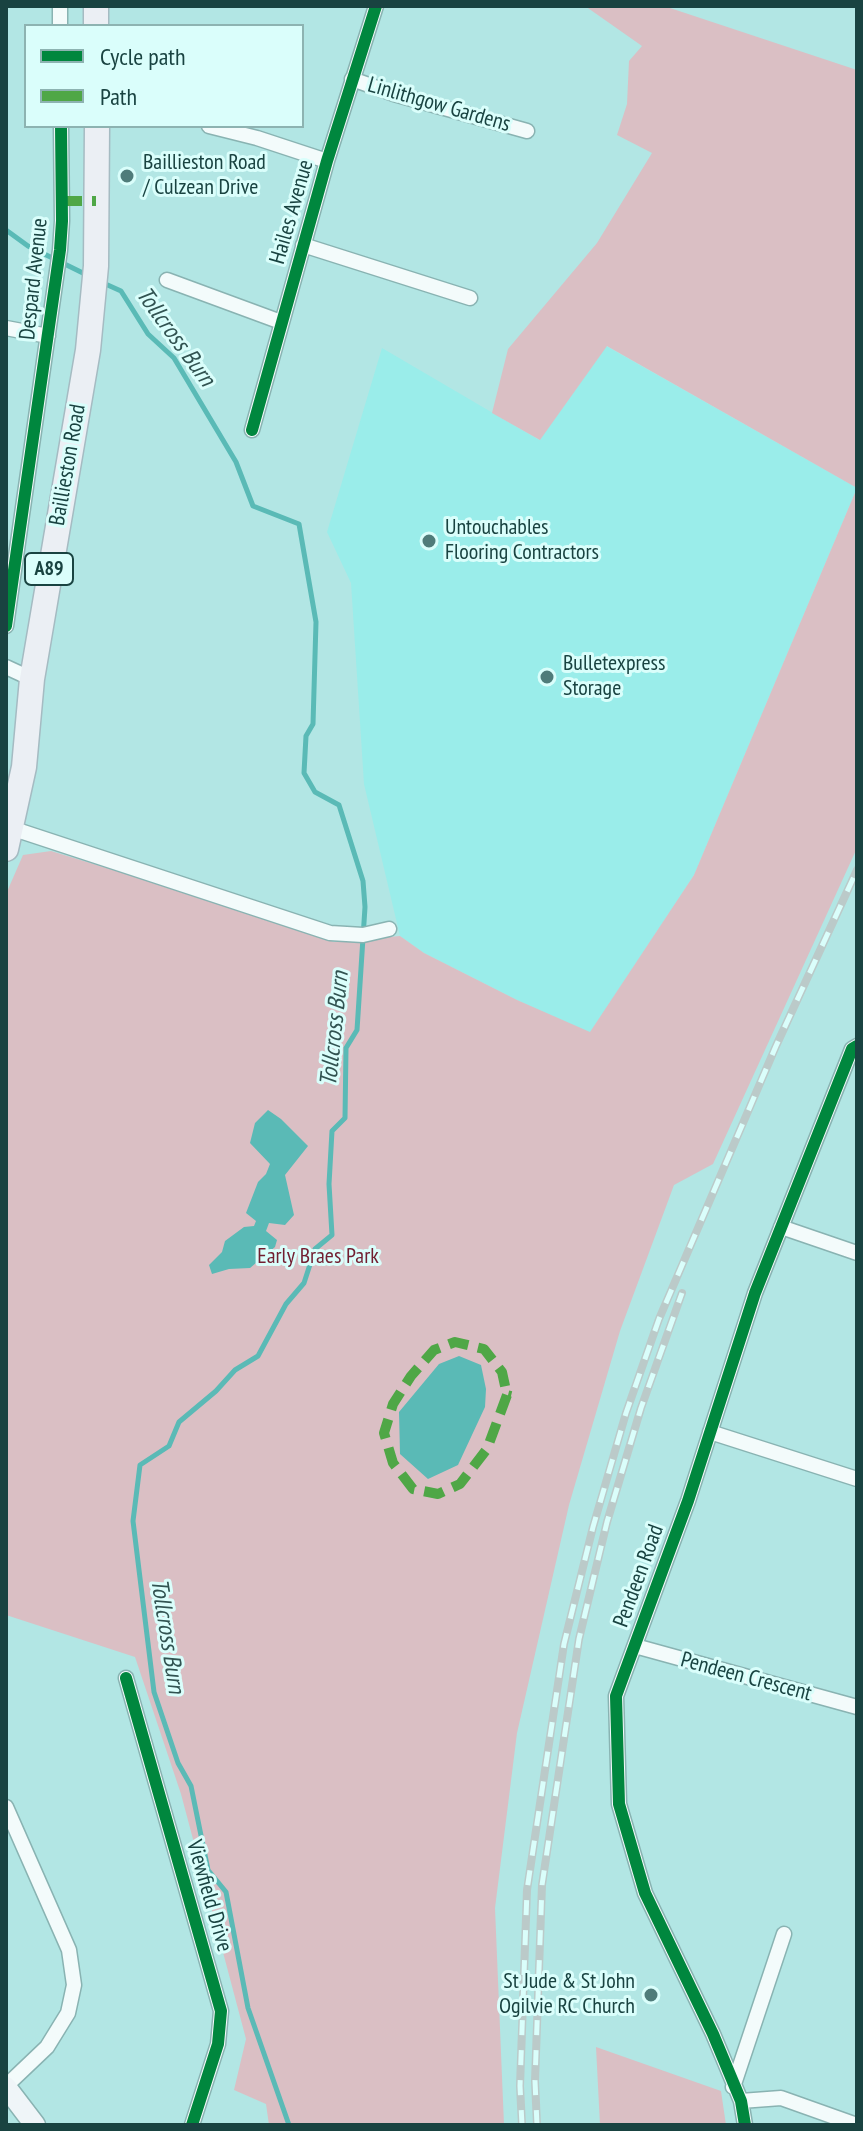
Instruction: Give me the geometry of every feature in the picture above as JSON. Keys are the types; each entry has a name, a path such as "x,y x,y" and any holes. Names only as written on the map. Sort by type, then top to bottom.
{"main road":[{"name":"Baillieston Road","path":"8,839 24,767 32,679 80,401 96,277 97,128"},
{"path":"6,2087 35,2125"}],"street":[{"name":"Hailes Avenue","path":"252,430 370,8"},
{"name":"Linlithgow Gardens","path":"352,79 394,94 527,131"},
{"name":"Despard Avenue","path":"6,626 60,250 61,128"},
{"path":"217,128 327,161"},
{"path":"303,245 470,298"},
{"path":"167,280 281,322"},
{"path":"6,328 48,336"},
{"path":"6,667 32,679"},
{"path":"8,839 330,933 363,935 389,929"},
{"name":"Pendeen Road","path":"745,2125 741,2101 713,2034 645,1893 619,1804 616,1696 710,1432 755,1293 852,1049 857,1046"},
{"path":"781,1227 857,1253"},
{"path":"710,1432 857,1479"},
{"name":"Pendeen Crescent","path":"635,1646 857,1707"},
{"name":"Viewfield Drive","path":"126,1678 221,2011 218,2044 192,2125"},
{"path":"6,1807 69,1950 74,1985 68,2013 47,2047 6,2087"},
{"path":"733,2087 784,1934"},
{"path":"741,2101 781,2098 857,2125"}],"shaded area":[{"path":"606,346 857,488 694,875 590,1033 424,953 400,936 364,784 351,583 327,532 382,348 539,440"},
{"path":"268,1110 308,1146 285,1175 294,1215 285,1225 269,1223 266,1231 277,1240 275,1247 250,1268 212,1274 209,1265 222,1252 225,1241 244,1227 254,1226 256,1221 246,1213 258,1182 270,1164 250,1143 255,1123"},
{"path":"459,1356 481,1365 486,1389 485,1407 458,1465 428,1479 400,1454 399,1412 439,1364"}],"green space":[{"path":"585,6 664,6 857,70 857,488 607,346 540,440 492,413 508,349 597,243 652,153 617,135 627,104 629,61 642,46"},
{"name":"Early Braes Park","path":"857,488 857,848 713,1164 674,1185 620,1331 569,1505 517,1733 495,1908 504,2125 269,2125 266,2104 234,2090 246,2039 181,1794 135,1657 6,1615 6,894 23,855 51,851 202,897 334,942 400,936 424,953 517,1000 590,1032 694,875"},
{"path":"596,2047 721,2091 726,2125 600,2125"}],"waterway":[{"name":"Tollcross Burn","path":"6,230 28,246 89,276"},
{"name":"Tollcross Burn","path":"101,282 121,291 148,334 174,358 236,462 253,506 299,524 316,622 313,724 306,736 304,773 315,792 339,805 363,881 365,907 357,1030 346,1048 345,1118 332,1131 329,1184 332,1235 315,1249 304,1283 286,1304 258,1356 235,1370 216,1391 179,1422 169,1446 140,1465 133,1521 154,1692 178,1763 191,1786 208,1870 226,1892 248,2008 289,2125"}],"railway":[{"path":"522,2125 520,2086 527,1890 564,1644 593,1527 626,1413 659,1319 776,1046 857,870"},
{"path":"537,2125 535,2081 542,1885 579,1639 607,1522 641,1408 682,1293"}],"marked path":[{"path":"62,201 96,201"},
{"path":"507,1395 487,1449 460,1484 438,1494 413,1489 393,1463 384,1433 393,1404 411,1376 434,1350 455,1342 484,1349 502,1372 507,1395 511,1396"}],"cycle path":[{"path":"252,430 327,161 376,6"},
{"path":"6,626 60,250 61,128"},
{"path":"745,2125 741,2101 713,2034 645,1893 619,1804 616,1696 688,1501 755,1293 852,1049 857,1046"},
{"path":"126,1678 221,2011 218,2044 192,2125"}],"place":[{"name":"Baillieston Road / Culzean Drive","path":"127,176"},
{"name":"Untouchables Flooring Contractors","path":"429,541"},
{"name":"Bulletexpress Storage","path":"547,677"},
{"name":"St Jude & St John Ogilvie RC Church","path":"651,1995"}]}
